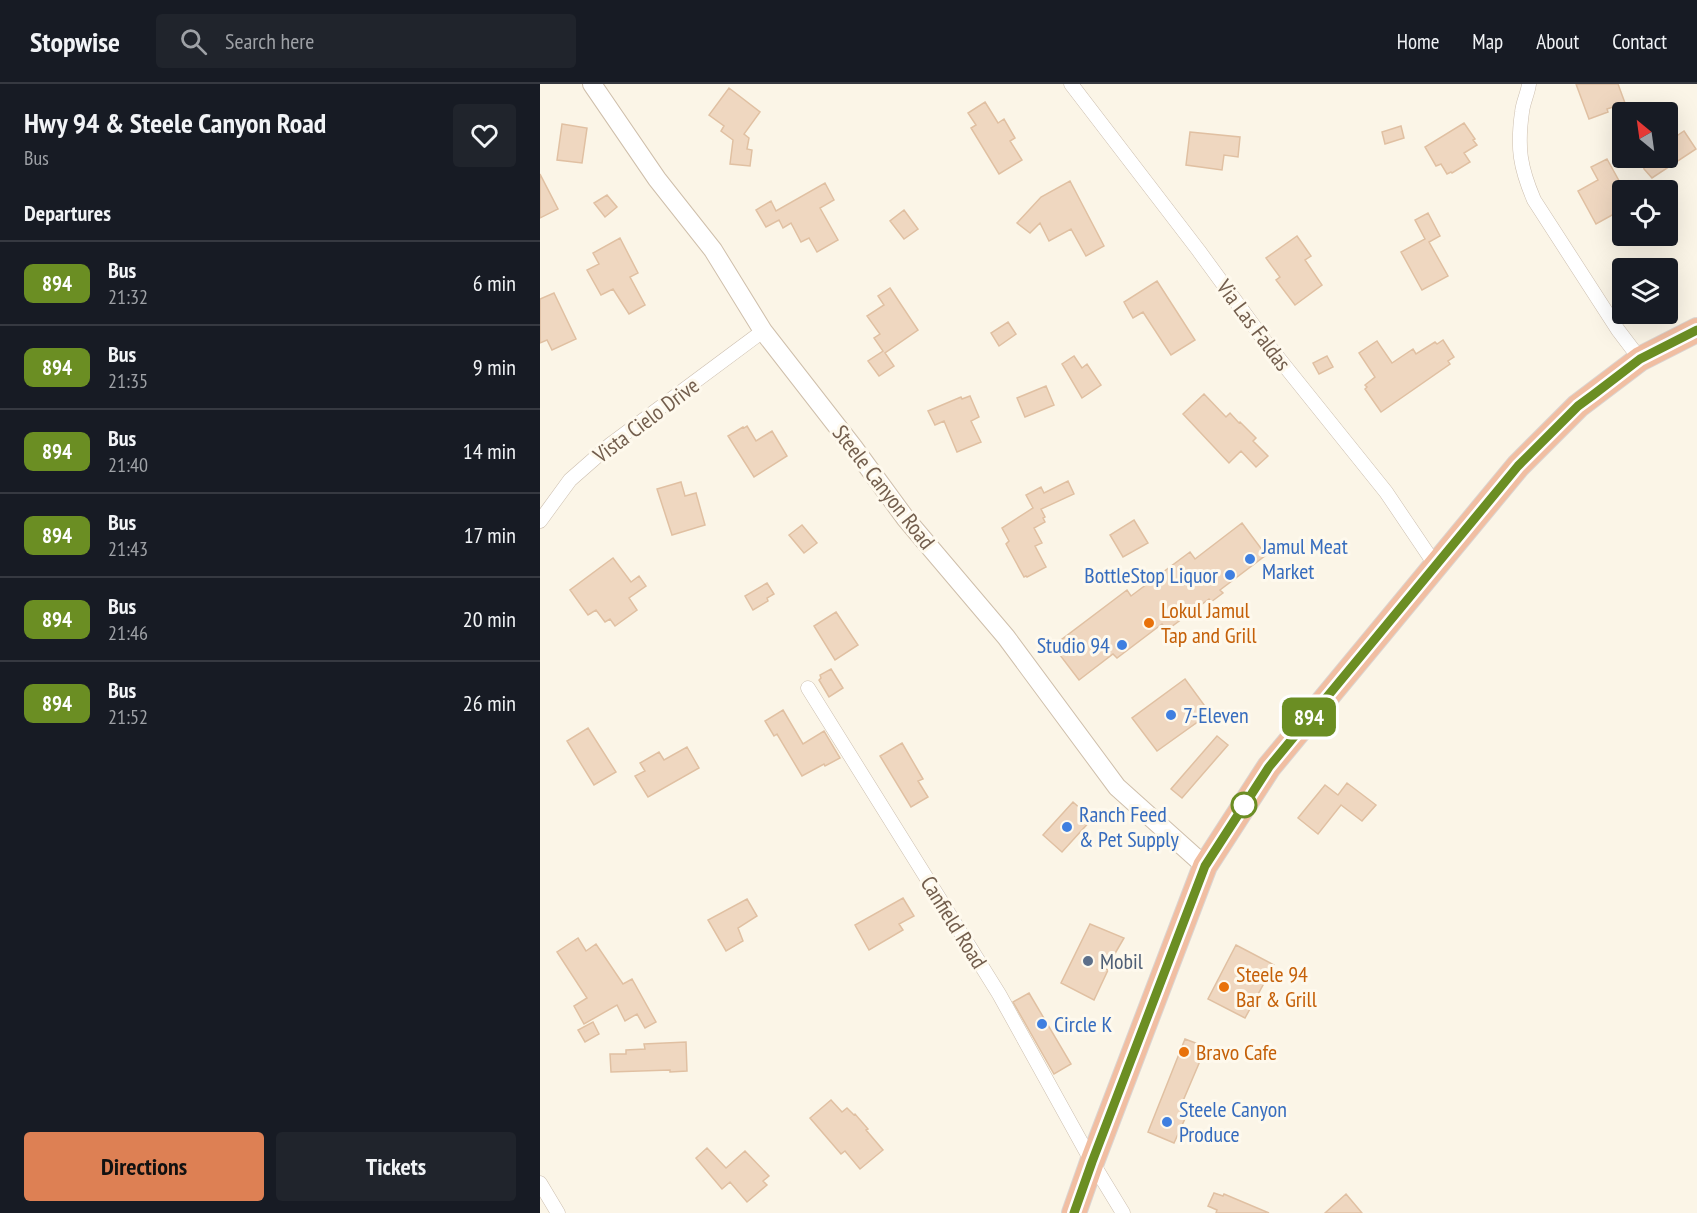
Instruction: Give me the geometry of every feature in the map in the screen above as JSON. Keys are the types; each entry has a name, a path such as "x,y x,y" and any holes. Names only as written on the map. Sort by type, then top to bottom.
{"highway":[{"path":"1074,1213 1205,866 1269,767 1526,458 1578,406 1640,359 1697,330"}],"street":[{"name":"Steele Canyon Road","path":"592,84 657,179 713,250 764,331 906,519 1006,637 1117,787 1205,866"},
{"name":"Via Las Faldas","path":"1071,84 1264,340 1386,492 1436,566"},
{"path":"1529,84 1522,110 1519,151 1523,172 1534,200 1618,330 1640,359"},
{"name":"Vista Cielo Drive","path":"540,521 570,480 611,444 764,331"},
{"name":"Canfield Road","path":"808,688 999,994 1092,1162 1123,1213"},
{"path":"540,1183 558,1213"}],"building":[{"path":"1576,84 1618,84 1625,102 1612,102 1612,107 1607,109 1608,112 1589,119"},
{"path":"729,88 760,112 744,134 749,138 747,149 752,150 750,166 730,164 733,140 721,131 724,126 709,115"},
{"path":"985,102 998,123 1004,119 1015,138 1010,141 1022,160 999,174 971,128 976,125 968,113"},
{"path":"1464,123 1477,145 1464,153 1470,162 1447,174 1441,164 1436,166 1425,147"},
{"path":"562,124 587,128 582,163 557,160"},
{"path":"1401,126 1404,138 1385,144 1382,132"},
{"path":"1684,131 1696,149 1678,161 1678,135"},
{"path":"1190,132 1240,137 1238,157 1224,155 1222,170 1186,165"},
{"path":"1607,159 1619,180 1612,180 1612,215 1596,224 1578,191 1598,180 1591,167"},
{"path":"1644,168 1667,168 1652,178"},
{"path":"540,174 558,209 540,218"},
{"path":"1070,181 1104,246 1086,256 1071,229 1049,241 1040,223 1030,233 1017,223 1041,197"},
{"path":"825,183 834,200 820,208 838,240 817,252 809,238 801,242 791,223 783,228 779,220 766,227 756,210 771,201 776,211"},
{"path":"607,195 617,207 605,217 594,203"},
{"path":"904,210 918,229 904,239 890,221"},
{"path":"1428,213 1440,236 1429,242 1448,276 1422,290 1401,252 1425,239 1415,220"},
{"path":"1297,236 1311,256 1305,260 1322,285 1295,305 1276,280 1280,277 1266,258"},
{"path":"620,238 638,273 630,277 645,305 629,314 613,289 601,295 587,270 599,264 593,253"},
{"path":"1157,281 1195,340 1171,355 1143,312 1133,318 1124,302"},
{"path":"890,288 918,330 885,353 894,366 879,376 868,361 883,351 874,338 880,334 867,316 884,305 878,296"},
{"path":"554,293 576,339 552,350 547,340 540,343 540,299"},
{"path":"1008,322 1016,334 999,346 991,333"},
{"path":"1443,340 1454,357 1448,361 1450,364 1381,412 1365,389 1367,387 1365,385 1375,377 1359,353 1377,341 1392,363 1413,349 1416,354 1435,342 1437,344"},
{"path":"1074,356 1082,368 1087,364 1101,385 1082,398 1062,364"},
{"path":"1327,356 1333,367 1319,374 1313,363"},
{"path":"1046,386 1054,405 1025,417 1017,398"},
{"path":"1204,394 1226,417 1230,413 1256,438 1253,441 1268,456 1256,467 1241,451 1229,463 1183,414"},
{"path":"970,396 979,417 971,421 981,442 957,452 944,421 935,425 928,411 961,397 962,399"},
{"path":"747,426 756,441 772,431 787,456 754,477 728,436"},
{"path":"1068,481 1074,494 1041,509 1045,522 1034,528 1042,543 1035,546 1046,567 1024,577 1006,544 1009,541 1002,528 1033,508 1026,495 1041,487 1044,493"},
{"path":"681,482 685,496 696,493 705,525 672,535 657,489"},
{"path":"1134,520 1148,543 1123,557 1110,535"},
{"path":"1242,523 1266,555 1220,590 1223,593 1211,602 1209,599 1167,630 1162,624 1117,658 1113,654 1079,680 1053,646 1127,590 1131,596 1190,552 1195,559"},
{"path":"802,525 817,543 804,553 789,535"},
{"path":"613,558 631,582 639,576 646,586 629,598 637,610 615,626 610,619 605,622 596,610 588,615 570,590"},
{"path":"767,583 774,594 767,598 768,601 753,610 745,596"},
{"path":"836,612 858,645 835,660 814,626"},
{"path":"831,669 843,688 829,697 819,680 820,675"},
{"name":"7-Eleven","path":"1185,679 1210,713 1157,751 1132,718"},
{"path":"783,710 803,744 824,731 840,758 802,776 777,734 774,736 765,721"},
{"path":"588,728 616,772 594,785 567,741"},
{"name":"7-Eleven","path":"1217,736 1228,745 1182,798 1171,789"},
{"path":"902,743 923,779 918,781 928,797 911,807 880,756"},
{"path":"687,747 699,768 648,797 635,776 645,771 640,763 659,752 664,760"},
{"path":"1347,783 1376,805 1362,821 1341,805 1318,834 1298,818 1325,785 1338,795"},
{"name":"Ranch Feed & Pet Supply","path":"1073,802 1092,819 1062,852 1043,835"},
{"path":"903,898 914,916 899,924 903,930 869,950 855,925"},
{"path":"747,899 757,916 738,928 743,941 726,951 708,920"},
{"name":"Mobil","path":"1090,924 1124,938 1106,969 1108,970 1094,1000 1061,983"},
{"path":"578,938 586,951 596,944 623,984 632,979 656,1022 645,1028 637,1014 625,1021 617,1005 584,1024 574,1006 587,998 557,952"},
{"path":"1236,945 1274,965 1245,1018 1208,999"},
{"path":"1029,993 1071,1064 1054,1074 1013,1002"},
{"path":"593,1022 599,1034 585,1042 578,1030"},
{"path":"1185,1039 1206,1047 1180,1108 1188,1112 1174,1143 1148,1132"},
{"path":"686,1042 687,1071 611,1072 610,1054 626,1054 626,1050 645,1049 644,1044"},
{"path":"831,1100 842,1112 847,1108 855,1114 883,1150 860,1169 845,1151 841,1154 810,1118"},
{"path":"707,1148 726,1168 745,1151 769,1176 763,1181 767,1185 747,1202 730,1182 722,1189 696,1158"},
{"path":"1214,1193 1223,1196 1224,1194 1269,1213 1216,1213 1217,1210 1208,1206"},
{"path":"1346,1194 1362,1213 1325,1213"}],"bus line":[{"name":"894","path":"1074,1213 1205,866 1269,767 1518,466 1578,406 1640,359 1697,330"}],"place":[{"name":"Jamul Meat Market","path":"1250,559"},
{"name":"BottleStop Liquor","path":"1230,575"},
{"name":"Lokul Jamul Tap and Grill","path":"1149,623"},
{"name":"Studio 94","path":"1122,645"},
{"name":"7-Eleven","path":"1171,715"},
{"name":"Ranch Feed & Pet Supply","path":"1067,827"},
{"name":"Mobil","path":"1088,961"},
{"name":"Steele 94 Bar & Grill","path":"1224,987"},
{"name":"Circle K","path":"1042,1024"},
{"name":"Bravo Cafe","path":"1184,1052"},
{"name":"Steele Canyon Produce","path":"1167,1122"}]}
